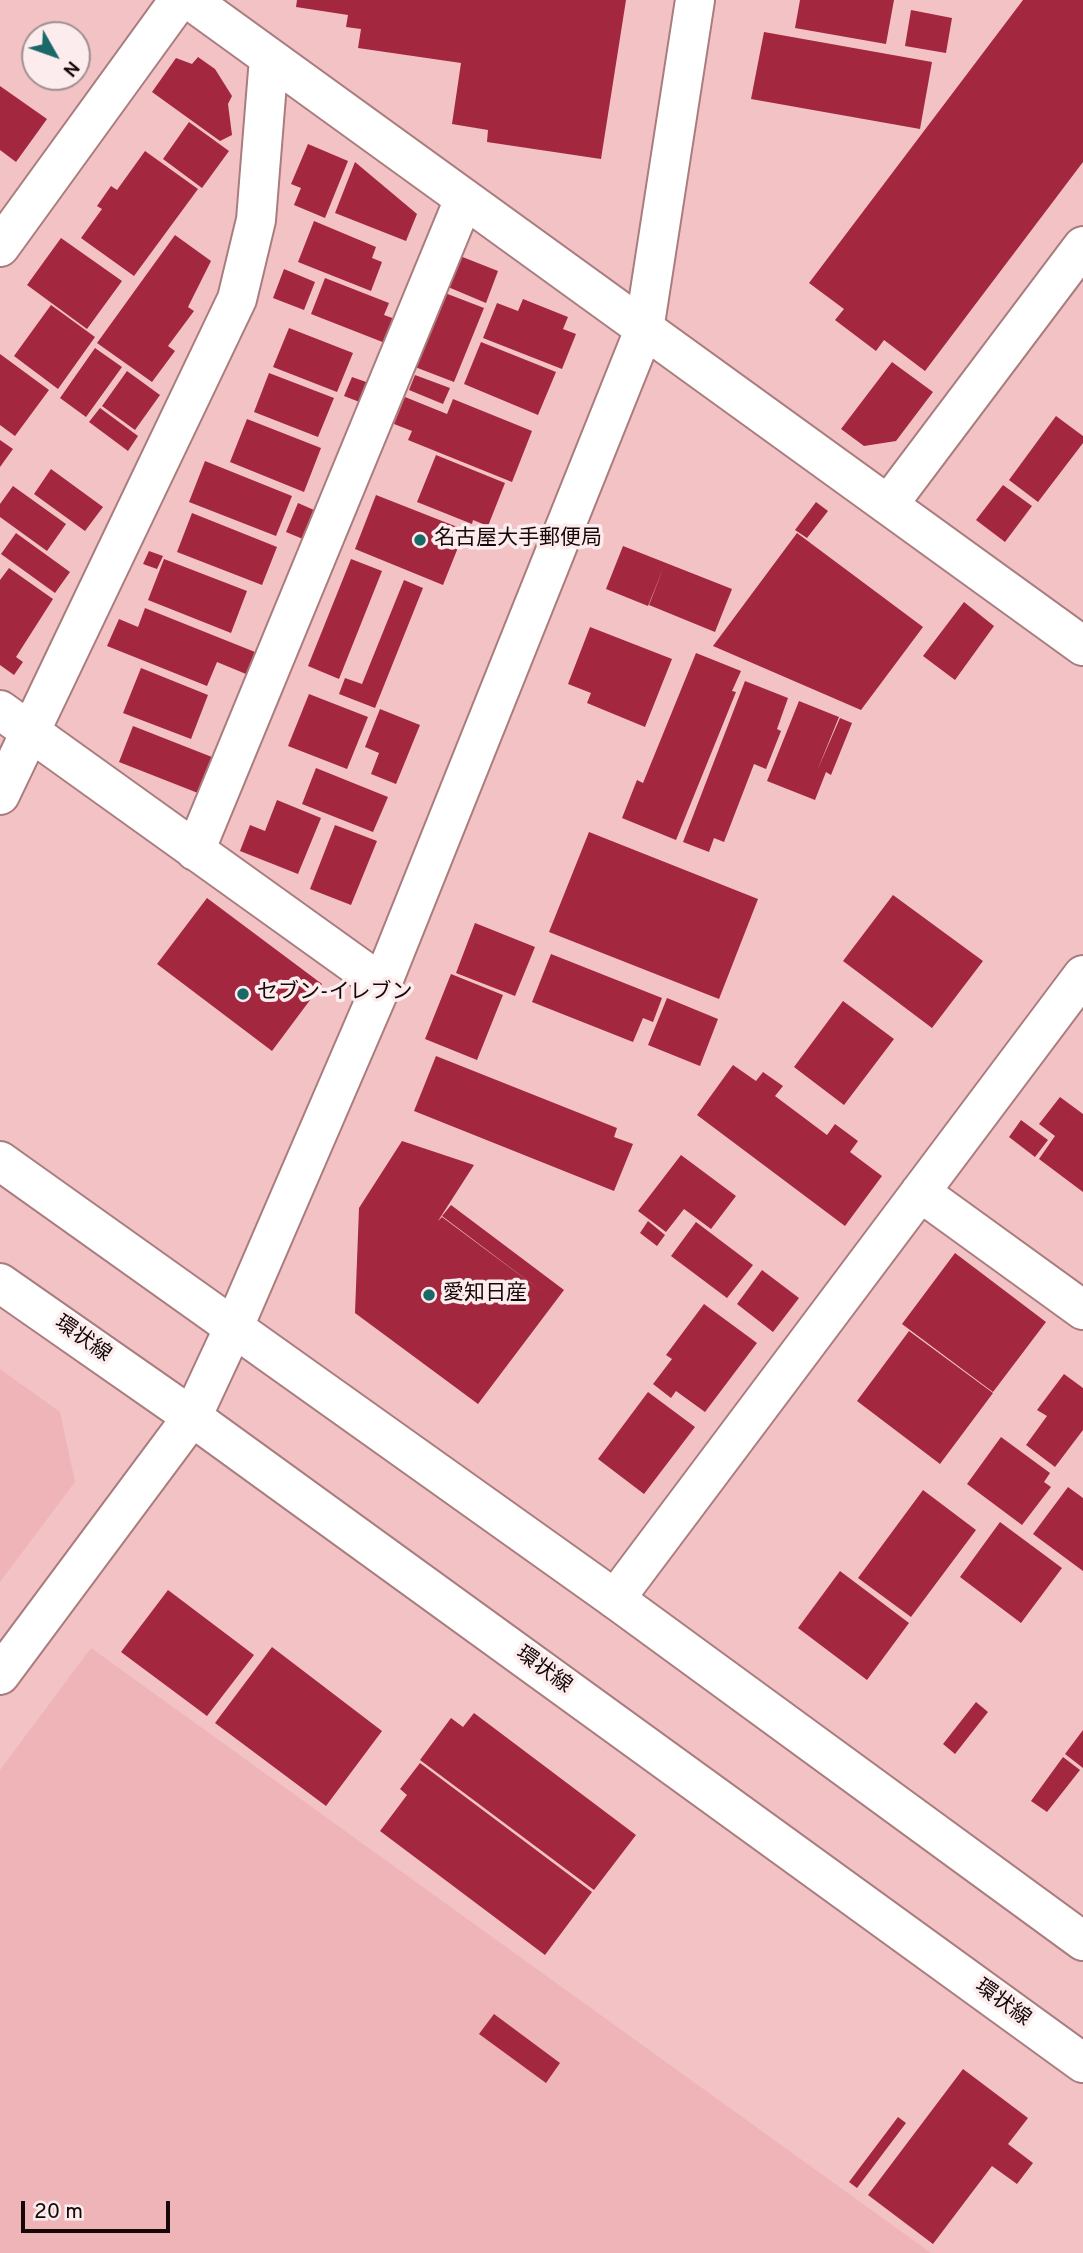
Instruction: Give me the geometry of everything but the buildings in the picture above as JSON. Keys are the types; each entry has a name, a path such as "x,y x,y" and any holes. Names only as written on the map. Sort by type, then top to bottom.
{"street":[{"path":"0,247 179,0"},
{"path":"190,0 1083,646"},
{"path":"0,1675 192,1417 233,1329 382,985 644,330 695,0"},
{"path":"0,795 15,721 237,299 256,220 269,58"},
{"path":"195,851 464,199"},
{"path":"888,505 1083,246"},
{"path":"15,721 382,985"},
{"path":"615,1599 1083,975"},
{"path":"0,1161 615,1599 1083,1941"},
{"path":"920,1192 1083,1310"},
{"name":"環状線","path":"0,1283 192,1417 1083,2063"}],"shaded area":[{"path":"0,1369 60,1412 75,1482 0,1582"},
{"path":"91,1648 931,2253 0,2253 0,1770"}],"place":[{"name":"名古屋大手郵便局","path":"420,540"},
{"name":"セブン-イレブン","path":"243,994"},
{"name":"愛知日産","path":"429,1295"}]}
